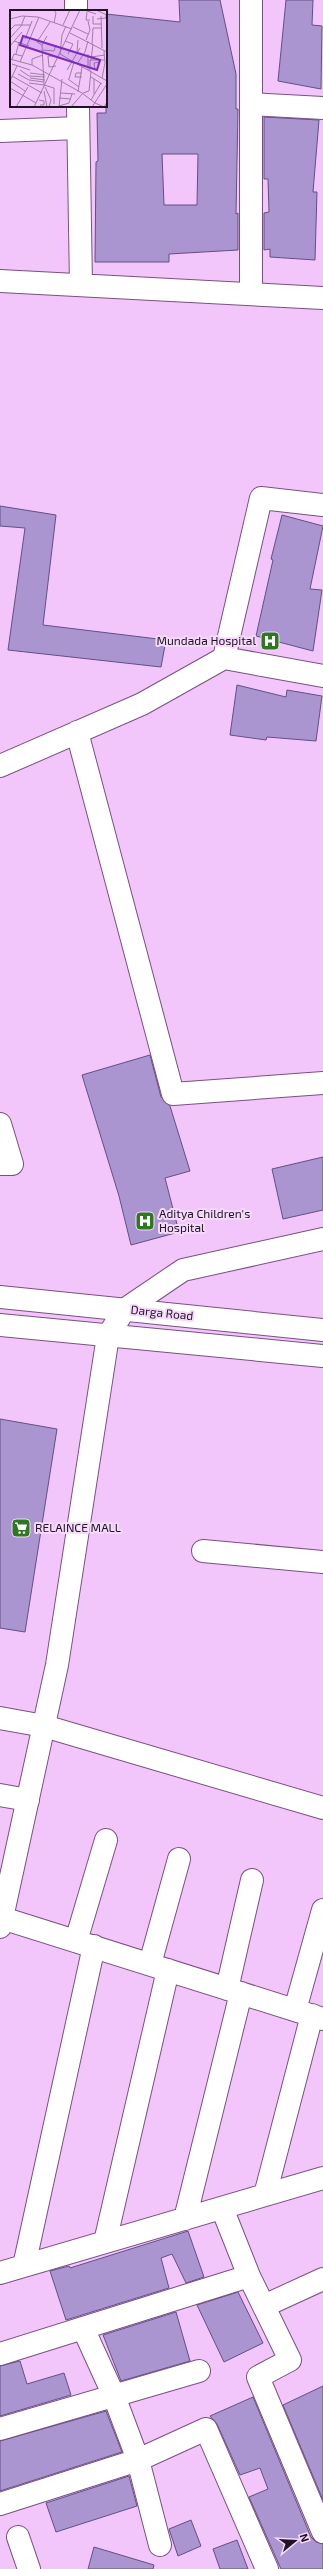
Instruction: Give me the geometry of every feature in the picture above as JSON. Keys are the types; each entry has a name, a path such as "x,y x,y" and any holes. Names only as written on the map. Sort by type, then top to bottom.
{"street":[{"path":"251,0 251,294"},
{"path":"251,104 323,108"},
{"path":"78,107 81,285"},
{"path":"0,131 78,128"},
{"path":"0,281 323,298"},
{"path":"224,658 261,498 323,505"},
{"path":"0,766 142,704 224,658 323,676"},
{"path":"77,732 173,1094 323,1083"},
{"path":"0,1124 12,1164 0,1164"},
{"path":"310,2015 85,1944 1,1922 6,1875 28,1800 56,1665 108,1336 124,1310 183,1270 323,1239"},
{"name":"Darga Road","path":"0,1297 323,1330"},
{"path":"0,1325 323,1356"},
{"path":"203,1551 323,1562"},
{"path":"0,1718 44,1726 323,1808"},
{"path":"0,1795 28,1800"},
{"path":"24,2266 106,1840"},
{"path":"105,2242 180,1859"},
{"path":"185,2219 234,1991 252,1880"},
{"path":"265,2195 310,2015 323,1910"},
{"path":"0,2273 323,2178"},
{"path":"222,2208 249,2276 290,2360 258,2377 323,2532"},
{"path":"0,2354 249,2276"},
{"path":"264,2306 323,2279"},
{"path":"83,2328 114,2396 138,2460 160,2545"},
{"path":"0,2429 199,2371"},
{"path":"0,2504 138,2460 206,2429 267,2569"},
{"path":"18,2537 29,2569"}],"building":[{"path":"179,0 220,0 236,74 236,109 238,109 236,214 238,213 238,250 169,254 169,262 95,262 96,162 98,161 97,113 106,113 107,107 107,14 180,22","holes":["162,154 198,154 197,205 164,205"]},
{"path":"286,0 313,0 312,25 322,26 321,89 278,81"},
{"path":"264,117 319,120 313,192 317,192 315,260 270,257 270,249 264,250 264,213 269,212 268,179 264,179"},
{"path":"0,506 56,515 43,625 166,640 161,667 8,650 25,528 0,526"},
{"path":"282,515 323,526 310,589 322,590 313,651 256,636 273,560 271,559"},
{"path":"237,685 286,697 287,690 322,696 316,741 267,737 266,740 230,735"},
{"path":"150,1055 161,1097 170,1106 190,1171 165,1178 179,1232 131,1245 119,1196 82,1075"},
{"path":"323,1157 323,1210 283,1219 272,1169"},
{"name":"RELAINCE MALL","path":"0,1419 57,1429 25,1632 0,1628"},
{"path":"188,2231 204,2277 186,2283 172,2254 161,2258 169,2288 66,2320 50,2271 69,2266 70,2268"},
{"path":"238,2292 263,2343 224,2362 197,2305"},
{"path":"176,2312 190,2361 121,2381 103,2335"},
{"path":"20,2361 27,2384 64,2373 71,2395 0,2416 0,2366"},
{"path":"323,2386 323,2500 283,2405"},
{"path":"253,2397 311,2537 316,2542 323,2544 323,2569 281,2569 249,2497 268,2489 260,2468 240,2475 217,2424 210,2416"},
{"path":"106,2411 122,2452 0,2491 0,2441"},
{"path":"129,2476 137,2506 56,2532 46,2503"},
{"path":"191,2520 201,2546 178,2556 169,2529"},
{"path":"237,2540 248,2569 220,2569 213,2549"},
{"path":"94,2547 154,2565 153,2569 88,2569"}],"place":[{"name":"Mundada Hospital","path":"270,641"},
{"name":"Aditya Children's Hospital","path":"145,1221"},
{"name":"RELAINCE MALL","path":"21,1528"}]}
